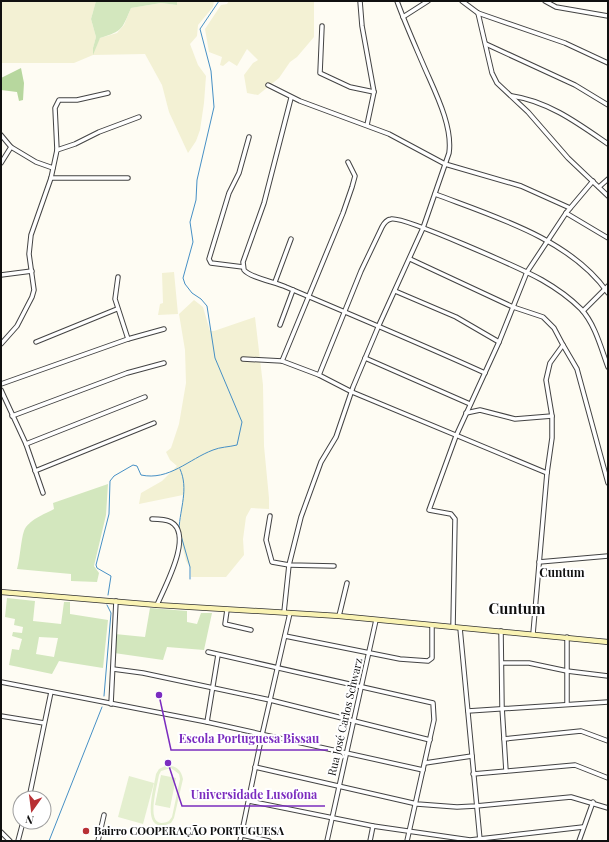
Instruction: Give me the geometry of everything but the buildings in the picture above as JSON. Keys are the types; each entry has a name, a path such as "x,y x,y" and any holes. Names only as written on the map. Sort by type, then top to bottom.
{"main road":[{"path":"1,592 227,610 338,616 608,642"}],"street":[{"path":"360,1 362,26 374,92 368,125"},
{"path":"284,612 289,565 301,517 321,462 336,437 365,358 423,228 451,142 438,98 403,17 398,1"},
{"path":"403,17 428,1"},
{"path":"462,1 478,13 565,43 608,63"},
{"path":"545,1 556,7 608,16"},
{"path":"478,13 494,78 528,112 553,143 608,196"},
{"path":"322,26 320,73 350,87 374,92"},
{"path":"486,44 575,85 608,104"},
{"path":"268,85 291,98 368,125 406,142 445,164 535,191 570,208"},
{"path":"1,344 17,326 30,302 34,290 29,254 31,235 51,178 57,150 55,108 57,102 59,100 77,100 108,93"},
{"path":"511,96 529,99 577,122 608,144"},
{"path":"291,98 264,203 243,267 246,272 250,275 275,282 379,325 485,373"},
{"path":"57,150 139,117"},
{"path":"1,134 11,147 36,162 53,168"},
{"path":"243,267 213,264 209,261 209,256 229,193 239,173 249,137"},
{"path":"1,163 11,147"},
{"path":"282,361 343,213 354,181 353,170 348,162"},
{"path":"51,178 128,178"},
{"path":"453,627 455,519 451,514 429,510 456,436 514,307 526,272 566,213 593,180"},
{"path":"599,187 608,180"},
{"path":"435,194 506,221 546,241 584,267 606,287 608,293"},
{"path":"566,213 608,238"},
{"path":"319,375 361,271 386,221 391,219 398,219 423,228 526,272 557,290 583,311 598,338 608,367"},
{"path":"275,282 291,239"},
{"path":"410,259 514,307 543,317 554,328 562,345 577,369 608,482"},
{"path":"1,275 32,271"},
{"path":"118,277 114,296 128,339"},
{"path":"583,311 606,287"},
{"path":"280,325 293,290"},
{"path":"395,291 456,317 499,342"},
{"path":"36,342 118,309"},
{"path":"1,384 128,339 164,329"},
{"path":"533,634 547,473 552,438 552,416 546,380 547,370 553,357 562,345"},
{"path":"365,358 470,404"},
{"path":"243,359 282,361 319,375 352,392 547,473"},
{"path":"12,416 132,372 164,363"},
{"path":"1,390 26,444 43,493"},
{"path":"26,444 145,397"},
{"path":"466,413 480,410 516,419 552,416"},
{"path":"35,471 154,423"},
{"path":"270,516 266,540 271,560 276,564 334,566"},
{"path":"152,519 170,522 177,528 180,539 175,564 157,605"},
{"path":"539,562 608,556"},
{"path":"338,616 347,583"},
{"path":"111,704 116,601"},
{"path":"227,610 225,624 251,630"},
{"path":"240,841 262,735 279,667 290,613"},
{"name":"Rua José Carlos Schwarz","path":"327,841 376,620"},
{"path":"285,636 410,661 430,660 432,625"},
{"path":"460,628 480,840"},
{"path":"501,631 502,707 506,771"},
{"path":"567,637 567,703"},
{"path":"208,652 433,703 434,720 417,804 407,841"},
{"path":"208,722 218,655"},
{"path":"502,663 529,663 567,671 608,676"},
{"path":"112,669 143,673 270,700 430,740"},
{"path":"1,682 208,722 423,770"},
{"path":"31,790 51,692"},
{"path":"468,710 567,703 608,702"},
{"path":"1,716 44,723"},
{"path":"504,739 581,731 608,741"},
{"path":"425,763 472,756"},
{"path":"473,774 575,764 608,778"},
{"path":"255,767 417,804 476,806 571,797 593,802 608,808"},
{"path":"248,801 373,826 409,832 480,840 583,827"},
{"path":"579,841 593,802"},
{"path":"98,841 104,815"},
{"path":"370,841 373,826"},
{"path":"18,841 21,830"},
{"path":"1,832 10,841"},
{"path":"242,835 269,841"}],"shaded area":[{"path":"1,1 96,1 91,19 96,37 93,48 100,38 117,33 124,25 131,8 161,3 177,5 177,1 214,1 213,7 198,25 197,36 190,44 198,65 206,76 200,130 196,141 188,153 169,112 162,85 145,54 93,55 74,63 1,63"},
{"path":"229,1 314,1 314,37 297,57 290,62 279,78 258,95 247,93 244,75 253,63 258,60 247,49 237,66 229,61 223,66 220,65 222,57 209,52 205,29 221,5 227,4"},
{"path":"174,272 178,314 158,315 160,304 163,303 162,273"},
{"path":"194,300 203,307 210,331 255,317 263,385 264,446 269,509 251,508 246,517 243,539 244,555 226,577 191,577 191,569 186,561 179,533 183,495 139,504 141,493 162,481 177,466 170,460 166,452 171,448 179,424 186,383 185,350 179,314"}],"green space":[{"path":"96,1 177,1 177,5 161,3 131,8 126,21 118,31 100,38 93,55 96,37 91,19"},
{"path":"21,68 24,83 23,100 19,101 17,92 1,90 1,78"},
{"path":"108,484 106,515 94,566 99,573 97,582 71,581 71,574 17,569 24,531 29,524 54,509 53,503"},
{"path":"7,598 35,601 33,621 61,624 64,602 70,602 70,614 108,620 103,668 59,661 52,674 9,665 12,649 19,650 22,639 12,636 13,632 22,633 23,627 14,625 15,619 5,617","holes":["39,637 58,638 54,657 36,654"]},
{"path":"150,608 187,611 187,622 197,624 201,613 212,613 204,650 167,647 163,660 114,653 115,634 145,637"},
{"path":"165,766 175,767 181,773 183,779 174,818 171,823 161,825 155,823 152,817 151,809 151,799 156,774 159,769","holes":["171,768 179,774 180,779 172,817 169,821 161,823 156,821 154,815 154,798 159,775 161,771"]},
{"path":"161,775 176,778 170,808 155,805"},
{"path":"129,776 154,783 143,824 118,817"}],"waterway":[{"path":"108,595 111,576 97,568 96,565 109,514 110,481 114,476 133,465 137,466 141,475 161,475 213,450 237,445 242,422 215,358 207,306 201,299 192,293 185,284 183,278 193,242 190,222 196,200 197,180 214,107 211,71 200,29 219,1"},
{"path":"179,529 184,491 183,476 180,469"},
{"path":"180,532 190,567 190,579"},
{"path":"104,696 111,613 107,605"},
{"path":"49,841 102,707"}],"place":[{"name":"Escola Portuguesa Bissau","path":"159,695"},
{"name":"Universidade Lusofona","path":"168,763"},
{"name":"Bairro COOPERAÇÃO PORTUGUESA","path":"86,831"}],"district":[{"name":"Cuntum","path":"562,573"},
{"name":"Cuntum","path":"517,609"}]}
